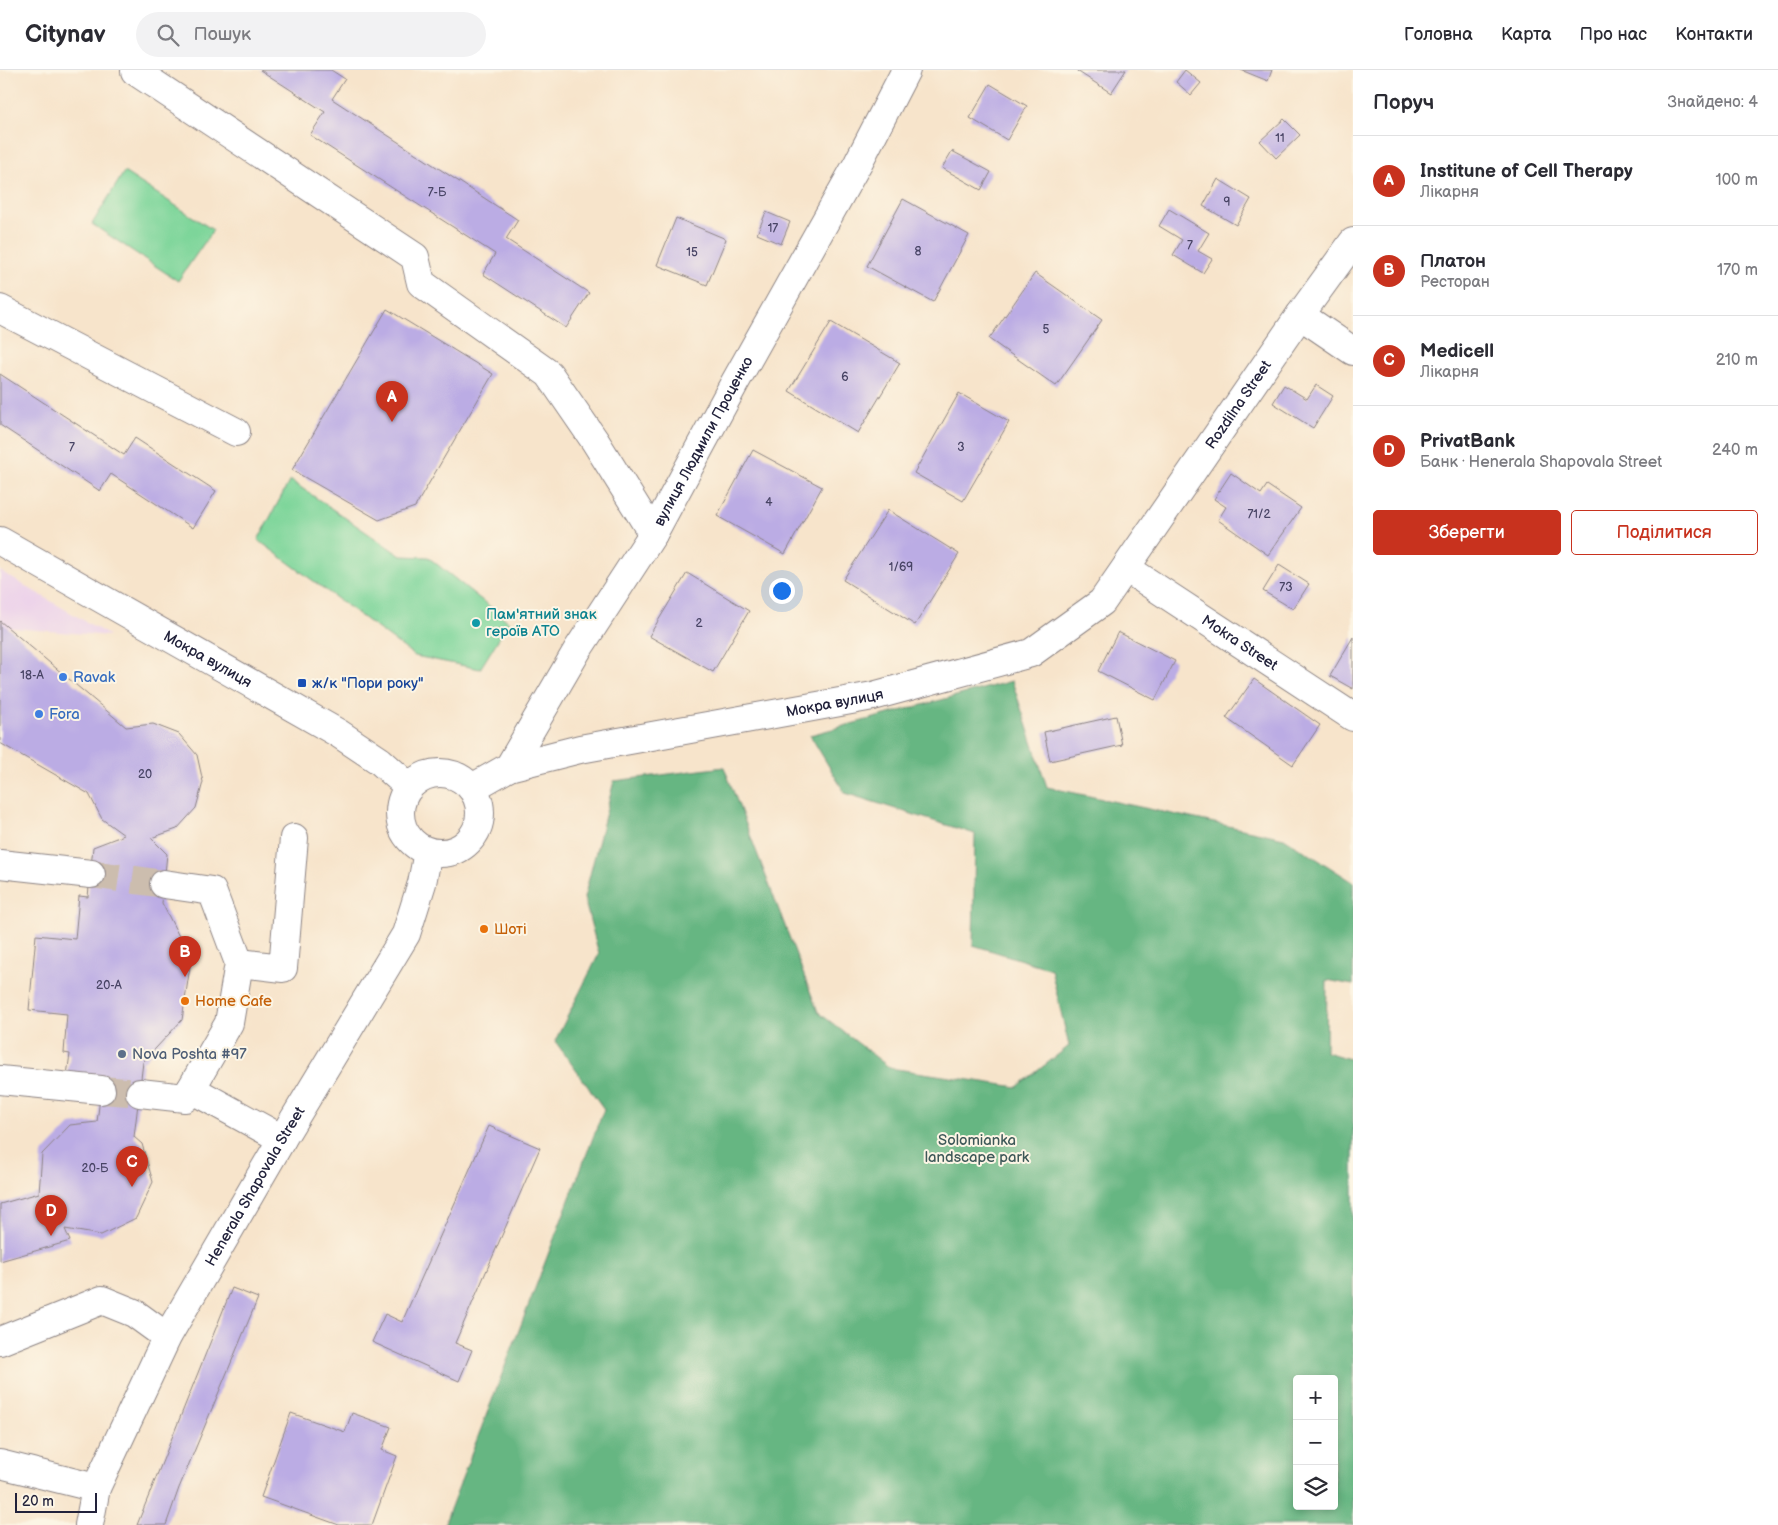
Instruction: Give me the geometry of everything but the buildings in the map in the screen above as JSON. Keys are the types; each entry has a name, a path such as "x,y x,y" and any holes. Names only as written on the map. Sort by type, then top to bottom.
{"street":[{"name":"вулиця Людмили Проценко","path":"509,767 578,649 653,534 734,384 858,163 906,70"},
{"path":"134,71 415,257 421,283 549,374 595,441 653,534"},
{"name":"Rozdilna Street","path":"1126,568 1300,315 1353,242"},
{"path":"0,309 236,432"},
{"path":"1300,315 1353,351"},
{"name":"Мокра вулиця","path":"0,541 338,733 380,761 409,787"},
{"name":"Mokra Street","path":"1126,568 1353,717"},
{"name":"Мокра вулиця","path":"509,767 580,749 873,696 1031,653 1102,602 1126,568"},
{"path":"472,788 509,767"},
{"path":"439,772 451,774 463,780 472,788 478,800 480,812 473,836 465,845 454,851 441,854 428,852 417,847 408,838 401,827 399,814 406,790 415,781 426,774 439,772"},
{"path":"239,963 283,968 294,838"},
{"name":"Henerala Shapovala Street","path":"89,1525 96,1488 167,1337 282,1139 406,934 422,883 428,852"},
{"path":"0,864 91,874"},
{"path":"140,1093 185,1098 229,1022 239,963 212,890 164,884"},
{"path":"0,1080 101,1090"},
{"path":"191,1089 282,1139"},
{"path":"0,1341 102,1300 134,1313 167,1337"},
{"path":"0,1464 96,1488"}],"shaded area":[{"path":"0,571 110,636 0,627"}],"green space":[{"path":"124,172 213,230 178,281 92,224"},
{"path":"290,480 401,556 428,557 509,622 480,669 415,656 258,540"},
{"name":"Solomianka landscape park","path":"1012,681 1047,787 1284,838 1353,882 1353,985 1327,980 1326,1052 1353,1060 1353,1525 444,1525 604,1109 555,1041 599,954 584,898 614,781 724,767 818,1012 890,1068 1017,1087 1069,1046 1051,969 973,945 975,834 845,793 810,735"}],"tunnel":[{"path":"91,874 164,884"},
{"path":"101,1090 140,1093"}],"place":[{"name":"Institune of Cell Therapy","path":"392,422"},
{"name":"Пам'ятний знак героїв АТО","path":"476,623"},
{"name":"Ravak","path":"63,677"},
{"name":"ж/к \"Пори року\"","path":"302,683"},
{"name":"Fora","path":"39,714"},
{"name":"Шоті","path":"484,929"},
{"name":"Платон","path":"185,977"},
{"name":"Home Cafe","path":"185,1001"},
{"name":"Nova Poshta #97","path":"122,1054"},
{"name":"Medicell","path":"132,1187"},
{"name":"PrivatBank","path":"51,1236"}]}
